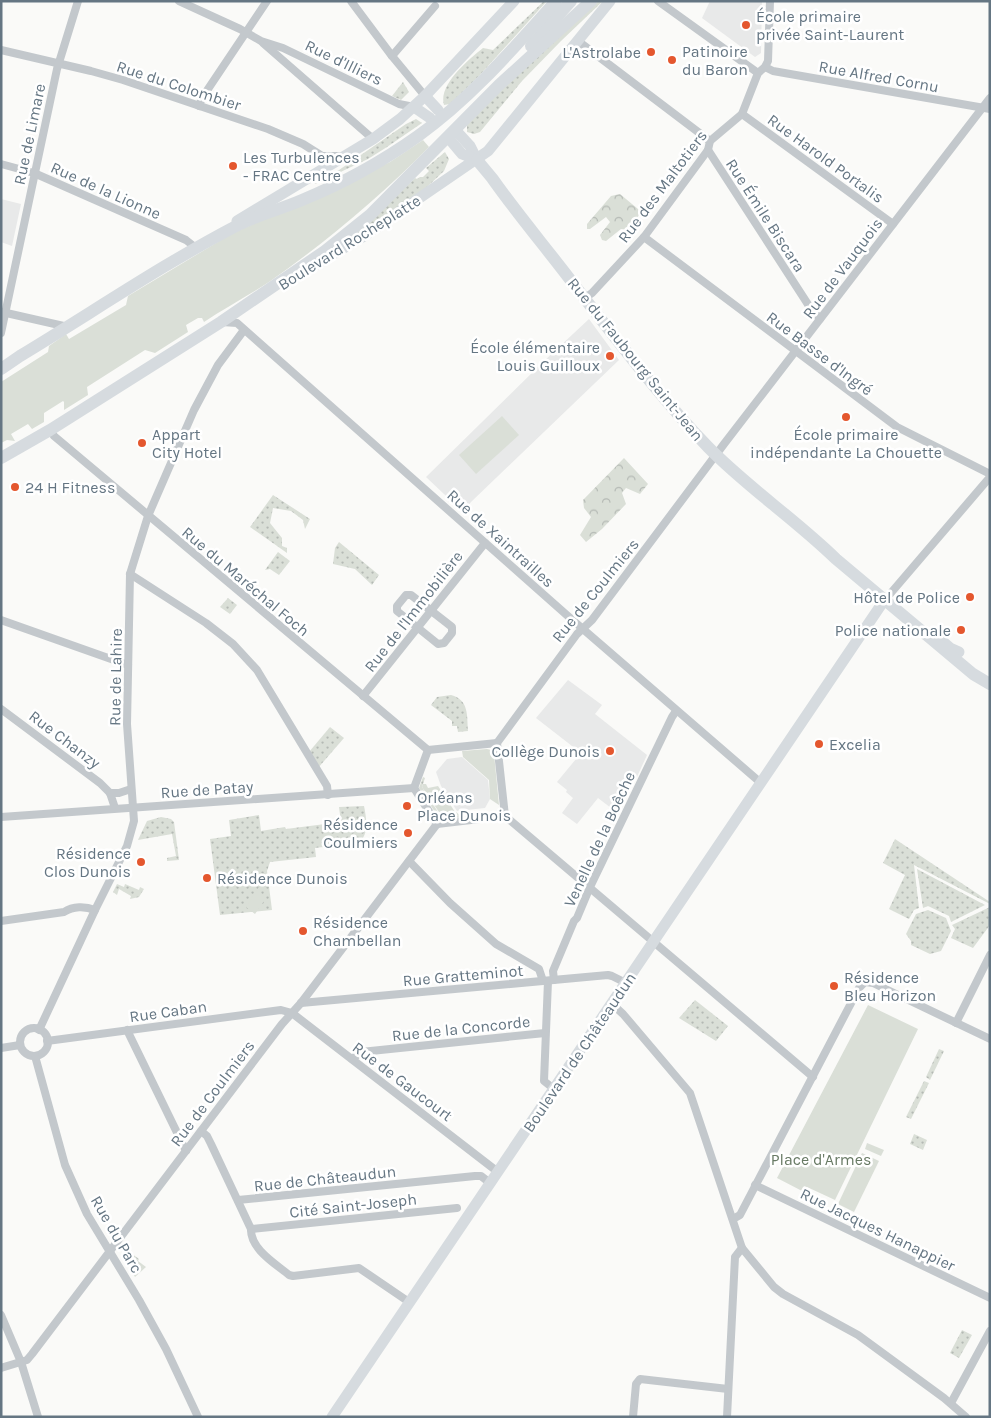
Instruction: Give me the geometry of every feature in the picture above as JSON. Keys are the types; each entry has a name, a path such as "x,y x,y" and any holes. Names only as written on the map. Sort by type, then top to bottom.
{"main road":[{"path":"2,366 196,248 239,219 373,139 414,107 514,1"},
{"path":"196,248 240,224 303,200 381,160 418,136 459,103 556,1"},
{"path":"499,85 570,1"},
{"path":"499,85 591,1"},
{"name":"Boulevard Rocheplatte","path":"1,458 50,430 221,322 364,236 477,160 488,151 610,1"},
{"name":"Boulevard Rocheplatte","path":"221,322 325,251 370,215 499,85"},
{"path":"414,107 434,114 425,96"},
{"name":"Rue du Faubourg Saint-Jean","path":"455,138 470,146 477,160 676,414 716,455 815,538 835,551 888,601 973,674 990,683"},
{"name":"Rue du Faubourg Saint-Jean","path":"888,601 977,666 990,683"},
{"name":"Boulevard de Châteaudun","path":"332,1417 828,686 888,601"}],"street":[{"name":"Rue de Limare","path":"1,333 3,312 59,64 78,1"},
{"name":"Rue d'Illiers","path":"179,1 262,41 283,48 399,104 414,107"},
{"path":"199,106 202,98 267,1"},
{"path":"351,1 425,96"},
{"path":"658,1 758,73"},
{"path":"765,67 768,56 770,1"},
{"path":"392,56 435,6"},
{"name":"Rue d'Illiers","path":"262,41 373,139"},
{"path":"578,41 710,141"},
{"name":"Rue du Colombier","path":"1,50 123,80 268,128 303,144 322,156 344,156"},
{"name":"Rue des Maltotiers","path":"584,298 592,293 644,237 708,150 710,141 742,114 758,73 765,67"},
{"name":"Rue Alfred Cornu","path":"765,67 773,71 986,109"},
{"name":"Rue de Vauquois","path":"716,455 892,224 986,109 990,98"},
{"name":"Rue Harold Portalis","path":"742,114 892,224"},
{"name":"Rue Émile Biscara","path":"708,150 811,309 820,319"},
{"name":"Rue de la Lionne","path":"1,164 34,173 186,240 196,248"},
{"name":"Rue Basse d'Ingré","path":"644,237 897,427 990,476"},
{"path":"3,312 68,327"},
{"name":"Rue de Xaintrailles","path":"221,322 236,323 676,711 762,783"},
{"name":"Rue de Lahire","path":"39,1030 127,846 134,821 127,724 130,574 148,516 205,388 244,330"},
{"name":"Rue du Maréchal Foch","path":"50,430 54,436 148,516 428,750"},
{"name":"Rue de Coulmiers","path":"497,743 577,634 584,629 716,455"},
{"path":"888,601 990,476"},
{"name":"Rue de l'Immobilière","path":"363,696 484,543"},
{"path":"130,574 206,623 233,644 257,670 327,786 328,795"},
{"path":"406,595 411,596 452,627 452,633 444,643 438,644 417,628 397,611 397,606 406,595"},
{"path":"1,620 128,665"},
{"name":"Rue Chanzy","path":"1,709 100,783 110,793"},
{"name":"Venelle de la Boêche","path":"554,1089 544,1081 548,981 590,888 676,711"},
{"path":"504,816 437,824 414,788 428,750 497,743 504,816 813,1077"},
{"name":"Rue de Patay","path":"1,817 414,788"},
{"path":"115,808 110,793 119,793 131,789"},
{"name":"Rue de Coulmiers","path":"1,1368 27,1360 32,1354 277,1030 301,1003 437,824"},
{"path":"409,861 478,930 496,944 539,969 548,981"},
{"path":"1,921 64,912 83,906 95,910"},
{"path":"956,1023 990,954"},
{"name":"Rue Gratteminot","path":"301,1003 608,975 626,984"},
{"path":"733,1219 740,1215 859,988 865,982 873,983 990,1039"},
{"path":"612,1004 690,1093 742,1248 774,1287 787,1297 858,1335 951,1403 966,1417"},
{"name":"Rue Caban","path":"47,1041 264,1011 280,1010 292,1013"},
{"name":"Rue de Gaucourt","path":"292,1013 498,1172"},
{"path":"31,1029 39,1030 44,1034 47,1041 46,1049 35,1056 24,1052 20,1045 21,1036 31,1029"},
{"path":"127,1030 186,1151"},
{"name":"Rue de la Concorde","path":"352,1059 361,1052 545,1033"},
{"path":"1,1048 20,1045"},
{"name":"Rue du Parc","path":"35,1056 65,1165 87,1214 144,1308 198,1417"},
{"name":"Rue de Châteaudun","path":"201,1131 207,1136 238,1200 476,1176 481,1176 490,1183"},
{"name":"Rue Jacques Hanappier","path":"755,1185 990,1298"},
{"path":"238,1200 258,1248 291,1275 359,1268 409,1302"},
{"name":"Cité Saint-Joseph","path":"251,1229 457,1208"},
{"path":"727,1417 735,1257 742,1248"},
{"path":"1,1315 21,1362 38,1417"},
{"path":"951,1403 990,1331"},
{"path":"633,1417 636,1384 640,1380 728,1389"}],"shaded area":[{"path":"710,1 762,1 761,53 755,57 702,18"},
{"path":"1,199 21,204 12,246 1,242"},
{"path":"589,319 619,360 471,502 463,512 426,477"},
{"name":"Collège Dunois","path":"568,680 602,705 595,714 647,755 636,779 634,778 631,788 615,811 598,798 577,824 562,813 573,798 557,782 581,753 536,718"},
{"path":"462,757 488,780 490,799 485,808 457,811 441,786 436,772 447,759"}],"green space":[{"path":"544,1 547,1 479,76 450,104 444,105 445,89 462,66 483,48 493,50"},
{"path":"598,1 603,1 522,81 480,132 474,134 467,132 467,125 510,79"},
{"path":"403,82 409,92 401,100 392,96"},
{"path":"416,119 422,123 387,147 368,159 315,184 314,182 339,170"},
{"path":"423,140 429,147 410,166 332,235 290,267 204,322 202,318 198,318 186,325 188,332 155,353 145,350 87,387 88,395 64,410 63,401 44,413 44,422 32,429 28,424 11,434 15,441 7,440 1,443 1,382 48,352 49,346 66,334 69,339 126,305 128,296 231,234 390,162"},
{"path":"445,152 449,159 444,171 427,187 350,239 415,178 423,177 429,171 426,168"},
{"path":"620,194 638,209 639,215 628,230 621,229 606,241 602,240 600,235 610,222 606,217 590,229 587,229 587,224 611,196"},
{"path":"502,416 519,435 476,474 459,455"},
{"path":"624,458 648,484 640,494 626,488 622,493 626,504 602,529 586,542 580,535 591,517 584,508 583,500"},
{"path":"273,495 310,519 305,529 303,520 291,511 273,508 270,523 282,538 282,546 287,548 287,553 250,527"},
{"path":"339,542 379,575 372,585 355,569 333,564 335,548"},
{"path":"278,552 290,561 279,575 270,569 265,570"},
{"path":"228,598 237,605 230,614 220,607"},
{"path":"451,695 457,697 464,704 467,714 468,731 458,732 457,726 452,726 452,721 431,705 437,697"},
{"path":"330,727 344,738 318,768 309,752"},
{"path":"491,750 494,754 499,805 490,799 489,780 463,757 462,751"},
{"path":"423,777 425,778 422,787 438,812 441,814 456,812 462,817 439,818 419,788"},
{"path":"423,784 426,784 428,788 438,786 455,812 439,812 422,787"},
{"path":"364,806 366,831 358,842 315,848 316,857 270,862 267,871 272,910 220,915 210,839 231,836 229,820 259,815 261,831 285,827 286,829 341,822 339,807"},
{"path":"161,817 171,819 174,822 179,860 167,861 167,858 176,856 172,834 138,840 147,821"},
{"path":"895,839 990,902 990,904 914,865 919,908 914,910 909,919 889,909 905,875 883,863"},
{"path":"917,869 985,905 951,922 949,916 928,906 923,908"},
{"path":"117,884 124,887 125,884 139,890 140,887 144,889 139,897 130,899 131,896 119,889 117,895 113,892"},
{"path":"259,887 264,901 255,914 246,907"},
{"path":"990,907 990,925 973,948 951,938 955,929 952,925"},
{"path":"928,910 946,918 951,931 941,951 930,954 911,945 911,941 906,934 916,914"},
{"path":"695,1000 728,1026 716,1041 679,1018"},
{"name":"Place d'Armes","path":"868,1005 918,1029 835,1200 807,1187 804,1192 777,1178"},
{"path":"939,1049 944,1051 930,1080 926,1077"},
{"path":"924,1081 929,1083 911,1119 906,1117"},
{"path":"914,1134 927,1140 923,1150 910,1144"},
{"path":"867,1143 884,1150 881,1156 865,1149"},
{"path":"862,1153 879,1161 854,1212 838,1204"},
{"path":"124,1248 146,1267 135,1277 124,1259"},
{"path":"962,1330 972,1335 959,1358 950,1353"}],"place":[{"name":"École primaire privée Saint-Laurent","path":"746,25"},
{"name":"L'Astrolabe","path":"651,52"},
{"name":"Patinoire du Baron","path":"672,60"},
{"name":"Les Turbulences - FRAC Centre","path":"233,166"},
{"name":"École élémentaire Louis Guilloux","path":"610,356"},
{"name":"École primaire indépendante La Chouette","path":"846,417"},
{"name":"Appart City Hotel","path":"142,443"},
{"name":"24 H Fitness","path":"15,487"},
{"name":"Hôtel de Police","path":"970,597"},
{"name":"Police nationale","path":"961,630"},
{"name":"Excelia","path":"819,744"},
{"name":"Collège Dunois","path":"610,751"},
{"name":"Orléans Place Dunois","path":"407,806"},
{"name":"Résidence Coulmiers","path":"408,833"},
{"name":"Résidence Clos Dunois","path":"141,862"},
{"name":"Résidence Dunois","path":"207,878"},
{"name":"Résidence Chambellan","path":"303,931"},
{"name":"Résidence Bleu Horizon","path":"834,986"}]}
